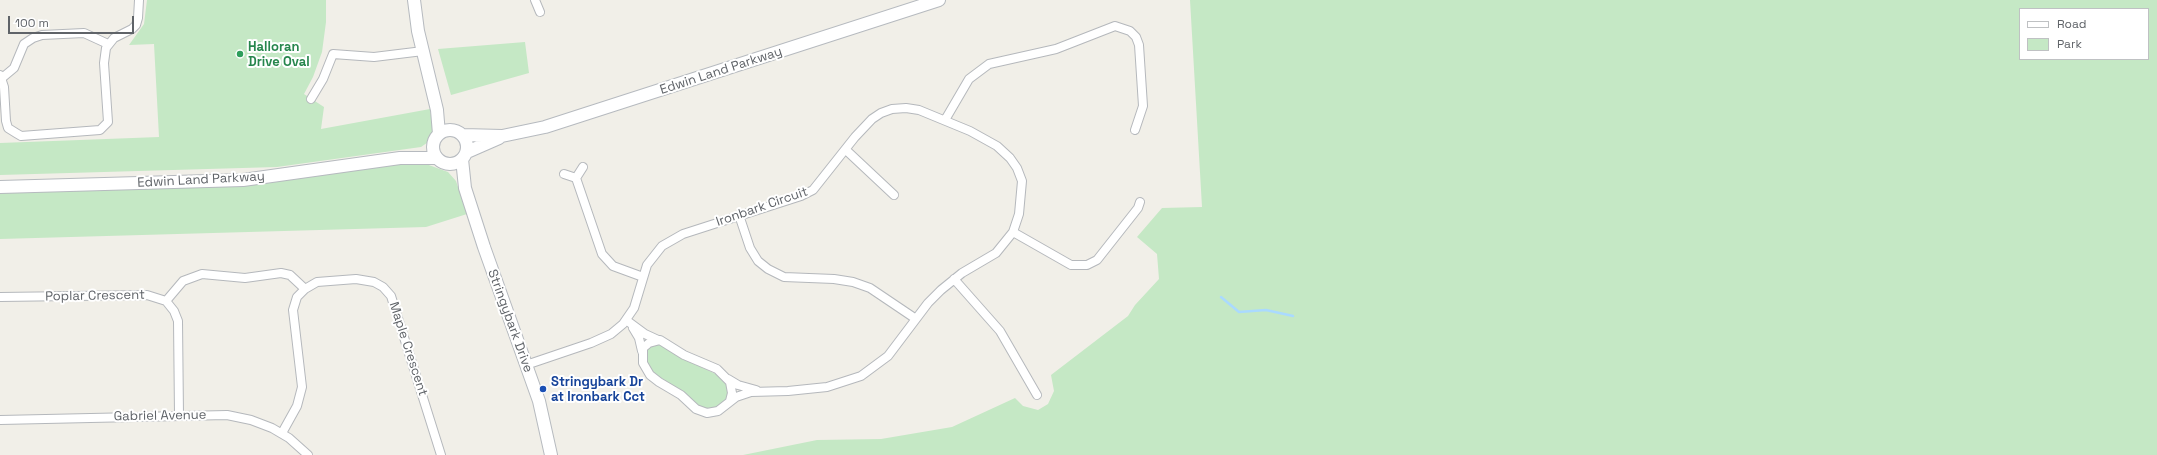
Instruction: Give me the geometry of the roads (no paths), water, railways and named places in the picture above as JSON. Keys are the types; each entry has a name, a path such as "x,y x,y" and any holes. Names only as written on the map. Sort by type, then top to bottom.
{"main road":[{"path":"414,0 423,51 437,110 439,134 433,146 437,158 448,164 464,155 467,143 463,135 451,129 437,110"},
{"name":"Edwin Land Parkway","path":"463,135 502,136 524,133 566,122 938,0"},
{"path":"439,134 451,129"},
{"name":"Edwin Land Parkway","path":"464,155 502,136"},
{"name":"Edwin Land Parkway","path":"400,158 433,146"},
{"name":"Stringybark Drive","path":"464,155 465,188 545,422 551,455"},
{"name":"Edwin Land Parkway","path":"0,187 243,180 400,158 437,158"},
{"name":"Stringybark Drive","path":"448,164 465,188"}],"street":[{"path":"108,44 84,33 42,35 32,38 24,44 14,68 1,77 4,87 6,121 8,128 21,136 100,130 108,122 104,53 108,44 114,38 132,29 136,25 139,0"},
{"path":"535,0 540,12"},
{"path":"945,120 969,80 989,64 1056,49 1075,43 1109,27 1118,26 1132,33 1137,39 1140,48 1143,106 1135,130"},
{"path":"311,99 323,79 333,54 374,58 423,51"},
{"name":"Ironbark Circuit","path":"526,365 601,339 611,334 626,320 637,303 643,277 652,257 667,242 683,234 801,196 813,190 855,137 872,119 892,109 906,108 920,110 970,131 996,146 1017,168 1022,181 1019,214 1013,232 996,253 954,279 934,296 888,356 862,376 827,387 788,391 759,391 739,396 716,412 707,413 699,410 681,395 650,375 643,365 642,351 638,334 626,320"},
{"path":"846,150 894,195"},
{"path":"576,178 583,168"},
{"path":"564,174 576,178"},
{"path":"576,178 604,256 613,266 643,277"},
{"path":"1013,232 1071,265 1087,265 1097,260 1138,208 1140,202"},
{"path":"739,215 750,248 758,261 768,269 784,277 834,279 854,282 870,288 916,320"},
{"path":"179,415 178,321 174,311 166,301 183,282 202,274 245,278 280,273 290,275 305,289 297,297 293,310 302,387 297,406 282,433"},
{"name":"Maple Crescent","path":"305,289 317,282 356,279 374,282 383,287 391,296 441,455"},
{"path":"954,279 1003,334 1037,395"},
{"name":"Poplar Crescent","path":"0,297 147,295 166,301"},
{"name":"Ironbark Circuit","path":"626,320 645,334 666,342 686,357 716,369 736,384 759,391"},
{"path":"642,351 647,344 658,340"},
{"path":"728,378 732,390 730,401"},
{"name":"Gabriel Avenue","path":"0,420 179,415 217,415 239,417 263,424 282,433 308,455"}],"waterway":[{"path":"1221,297 1239,312 1266,310 1293,316"}],"place":[{"name":"Halloran Drive Oval","path":"240,54"},
{"name":"Stringybark Dr at Ironbark Cct","path":"543,389"}]}
